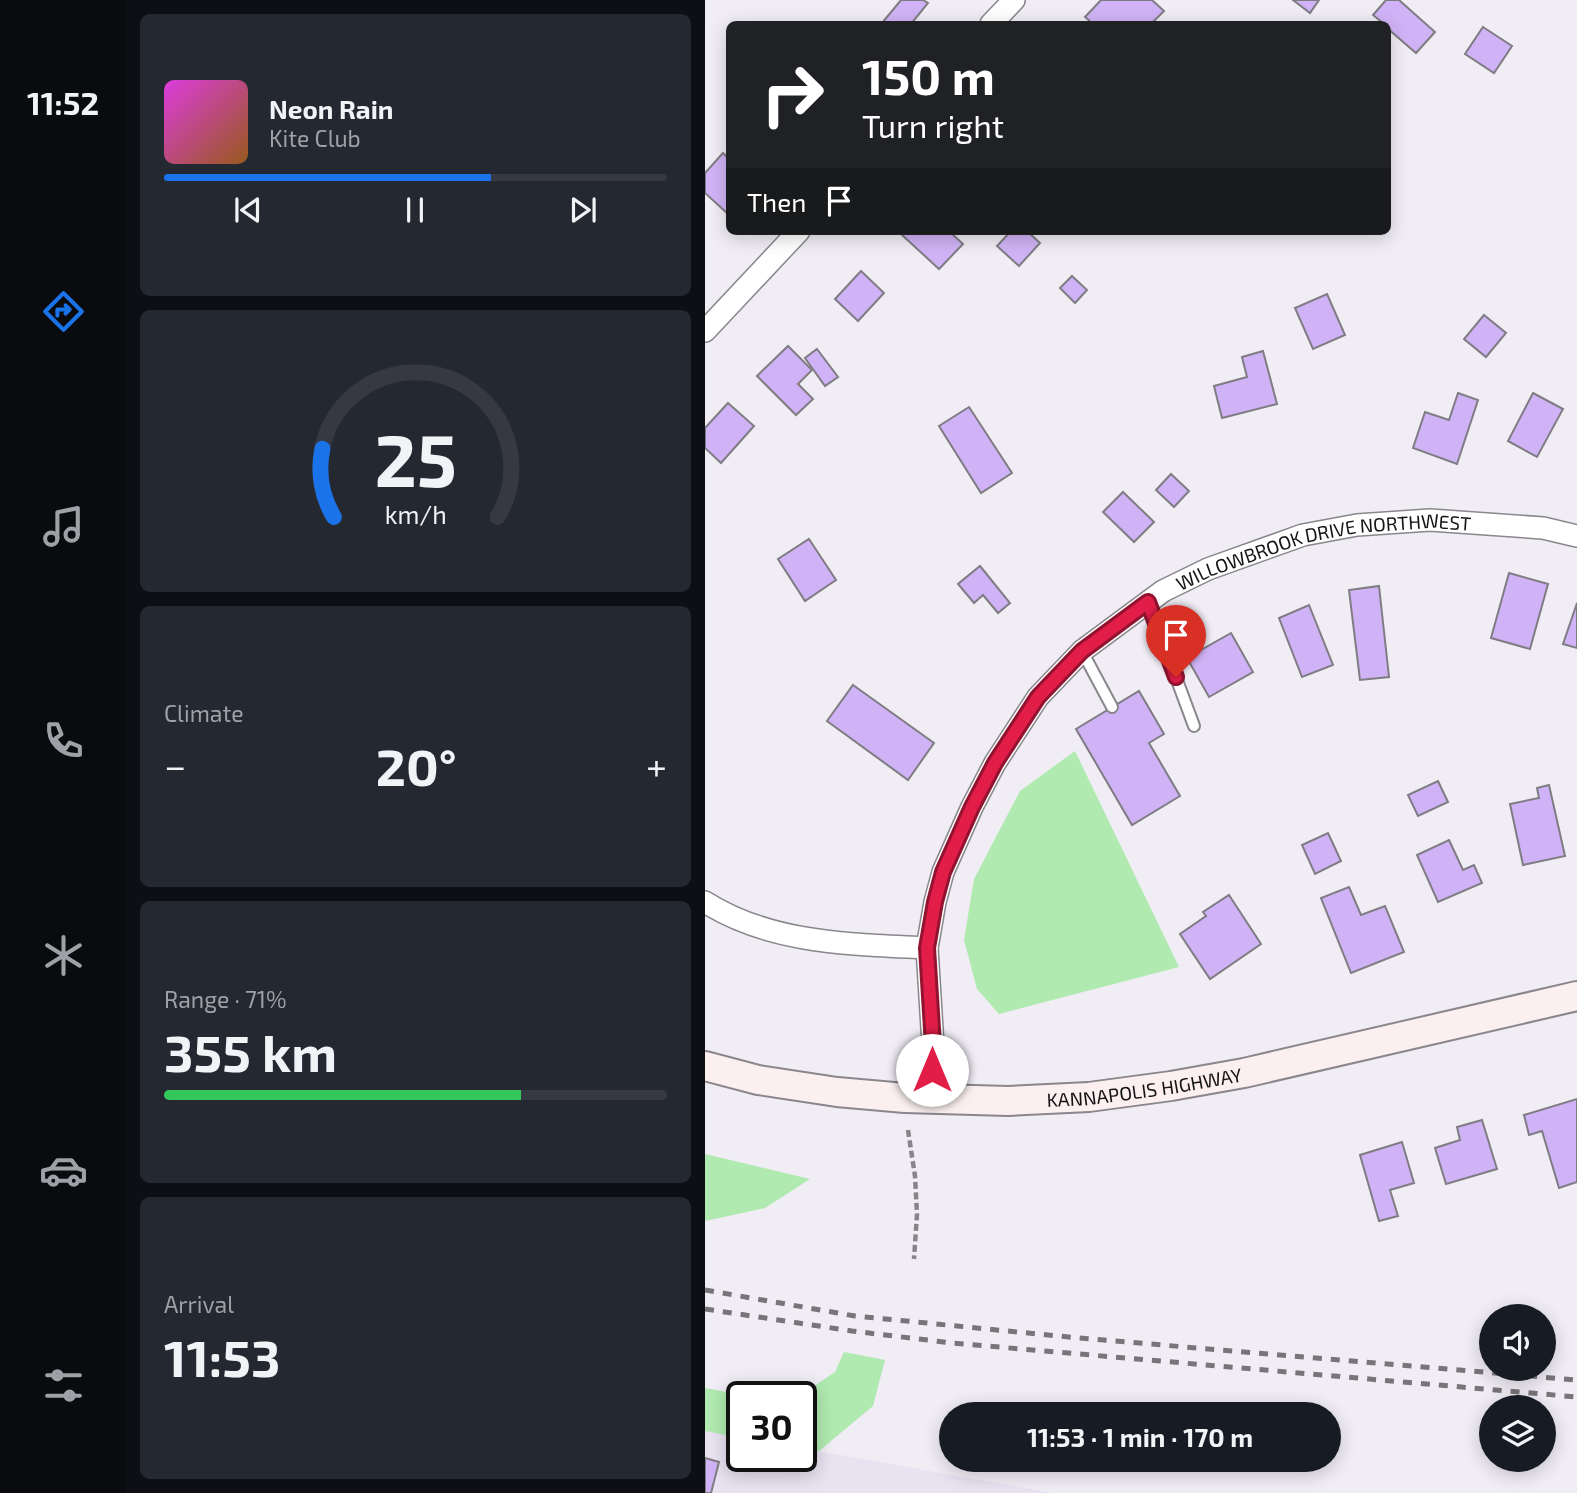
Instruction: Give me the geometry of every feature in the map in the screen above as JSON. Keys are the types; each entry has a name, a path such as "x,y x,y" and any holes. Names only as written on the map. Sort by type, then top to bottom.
{"main road":[{"name":"KANNAPOLIS HIGHWAY","path":"705,1066 758,1080 837,1092 1008,1101 1089,1097 1244,1073 1577,996"}],"street":[{"path":"994,21 1014,0"},
{"path":"705,331 795,235"},
{"name":"WILLOWBROOK DRIVE NORTHWEST","path":"931,1099 933,1045 927,948 943,872 995,763 1038,697 1082,651 1163,591 1208,569 1303,535 1357,524 1430,520 1543,528 1577,536"},
{"path":"705,902 740,921 797,938 927,948"}],"lane":[{"path":"1148,602 1194,726"},
{"path":"1082,651 1112,707"}],"path":[{"path":"908,1130 917,1214 914,1259"}],"shaded area":[{"path":"705,1431 726,1435 726,1472 817,1472 817,1451 1053,1493 705,1493"}],"green space":[{"path":"1075,751 1179,967 999,1014 977,989 964,940 974,879 1020,791"},
{"path":"705,1154 810,1179 765,1208 705,1221"},
{"path":"844,1352 885,1360 873,1406 817,1451 817,1384 835,1372"},
{"path":"705,1388 726,1392 726,1435 705,1431"}],"building":[{"path":"901,0 923,0 928,3 913,21 884,21"},
{"path":"1101,0 1152,0 1164,11 1154,21 1090,21 1085,17"},
{"path":"1293,0 1319,0 1310,13"},
{"path":"1386,0 1399,0 1435,32 1416,53 1391,31 1391,21 1380,21 1373,15"},
{"path":"1483,27 1512,46 1494,73 1465,54"},
{"path":"723,153 726,156 726,212 705,193 705,173"},
{"path":"902,235 953,235 963,244 939,269"},
{"path":"1007,235 1031,235 1040,243 1019,266 997,246"},
{"path":"861,271 884,293 858,321 835,299"},
{"path":"1072,276 1087,290 1075,303 1060,288"},
{"path":"1327,294 1345,335 1313,349 1295,308"},
{"path":"1484,315 1506,333 1486,357 1464,339"},
{"path":"788,346 812,370 798,384 813,399 796,415 757,376"},
{"path":"817,349 838,377 825,386 805,358"},
{"path":"1263,351 1277,404 1222,418 1214,386 1247,377 1242,357"},
{"path":"1458,393 1478,400 1457,464 1413,448 1425,412 1449,420"},
{"path":"1533,393 1563,409 1537,457 1508,441"},
{"path":"728,403 754,426 721,463 705,448 705,428"},
{"path":"969,407 1012,473 981,493 939,426"},
{"path":"1171,474 1189,491 1174,507 1156,490"},
{"path":"1123,492 1154,522 1134,542 1103,512"},
{"path":"809,539 836,580 805,601 778,559"},
{"path":"980,566 1010,603 998,613 983,595 974,603 958,584"},
{"path":"1509,573 1548,584 1530,649 1491,638"},
{"path":"1379,586 1389,677 1360,680 1349,590"},
{"path":"1577,603 1577,648 1563,644"},
{"path":"1309,605 1333,665 1302,677 1279,618"},
{"path":"1231,633 1253,672 1209,697 1187,658"},
{"path":"853,685 934,743 908,780 827,721"},
{"path":"1139,691 1164,734 1149,743 1180,796 1132,825 1076,729"},
{"path":"1438,781 1448,802 1418,816 1408,795"},
{"path":"1549,785 1565,856 1523,865 1510,804 1539,798 1537,788"},
{"path":"1328,833 1341,861 1315,874 1302,845"},
{"path":"1449,840 1463,870 1474,865 1482,883 1438,902 1417,855"},
{"path":"1349,887 1361,915 1385,906 1404,952 1351,973 1321,898"},
{"path":"1229,895 1261,944 1210,979 1180,934 1206,916 1203,912"},
{"path":"1577,1099 1577,1182 1559,1188 1542,1131 1529,1135 1524,1115"},
{"path":"1482,1120 1497,1169 1446,1184 1435,1148 1460,1140 1457,1127"},
{"path":"1402,1142 1414,1183 1390,1190 1398,1216 1379,1221 1360,1155"},
{"path":"705,1458 719,1462 711,1493 705,1493"}],"railway":[{"path":"705,1290 855,1316 1079,1338 1577,1380"},
{"path":"705,1309 952,1343 1577,1397"}],"route":[{"path":"932,1070 927,948 935,902 943,872 995,763 1038,697 1053,681 1082,651 1148,602 1176,677"}]}
